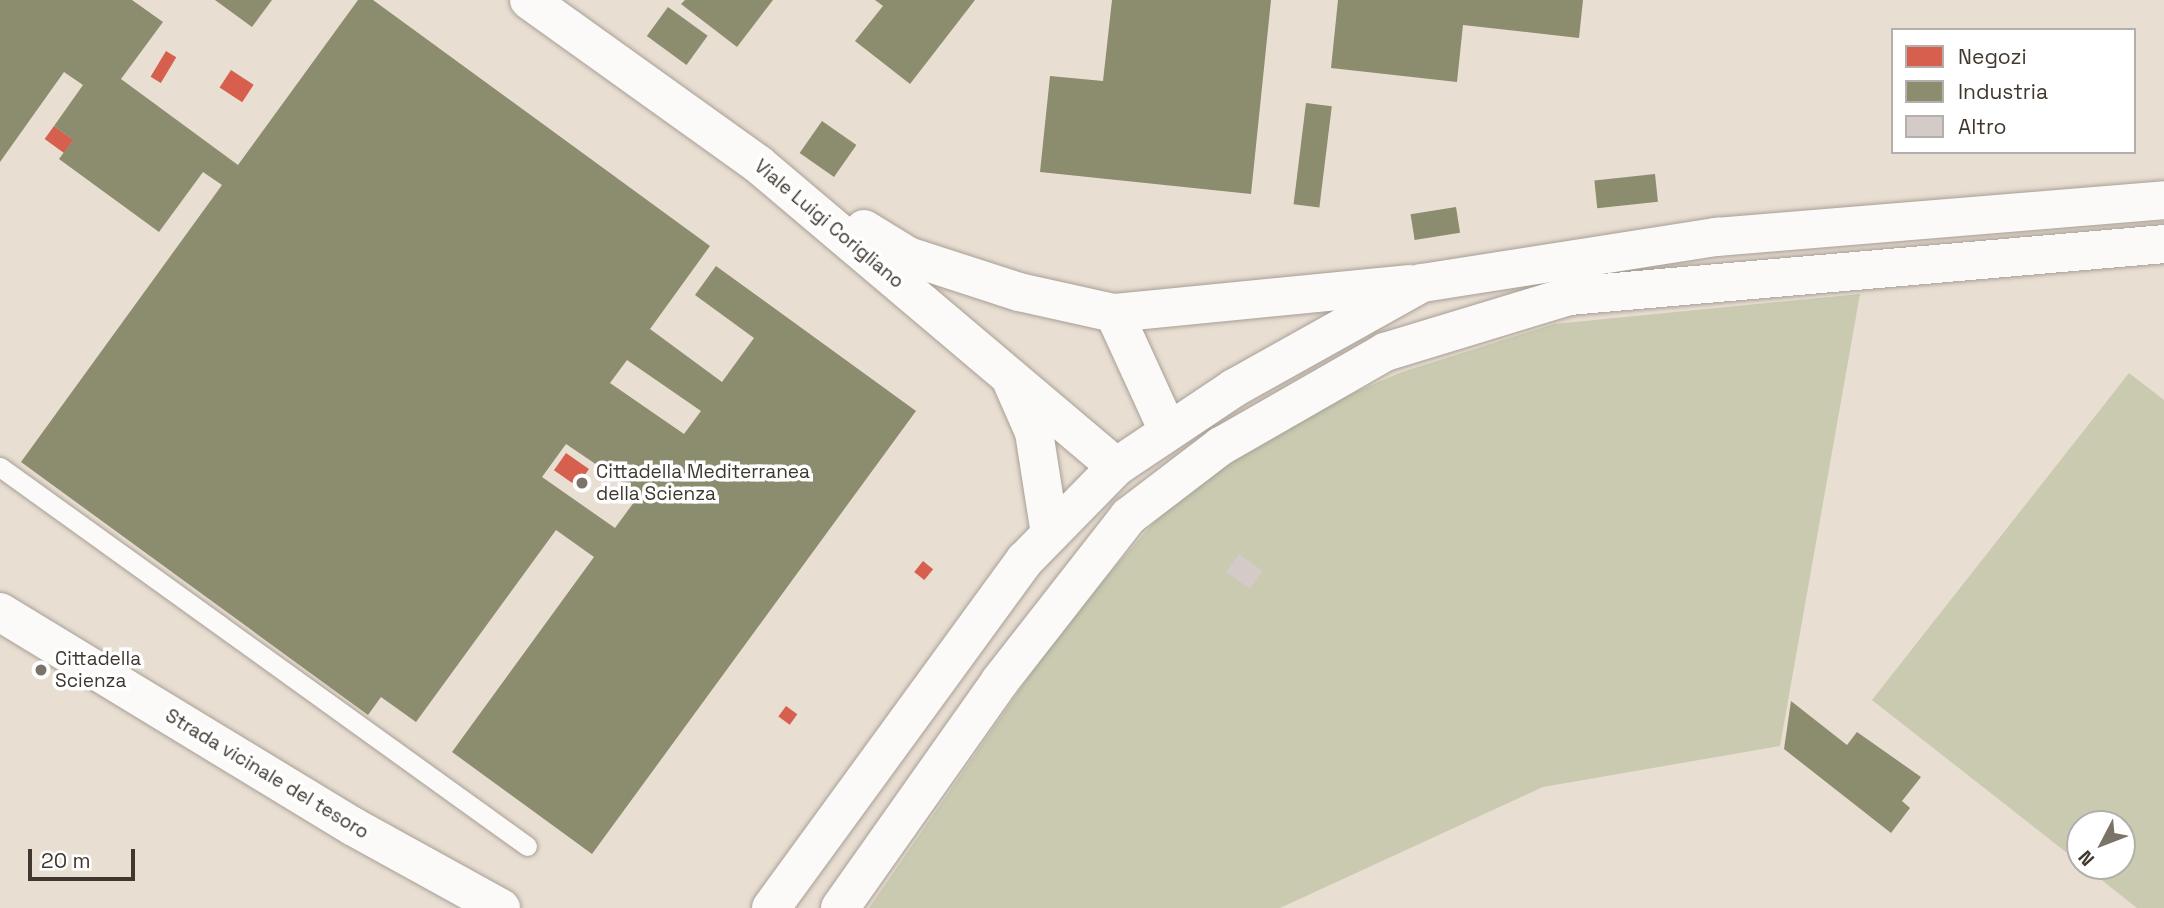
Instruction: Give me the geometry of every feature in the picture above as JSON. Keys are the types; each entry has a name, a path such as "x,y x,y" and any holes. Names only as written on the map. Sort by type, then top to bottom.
{"street":[{"name":"Viale Luigi Corigliano","path":"529,0 758,164 1116,467"},
{"path":"758,164 908,256 1019,292 1114,313 1422,283 1717,237 2164,200"},
{"path":"843,906 1000,681 1129,516 1221,446 1385,352 1569,296 2164,244"},
{"path":"771,908 1025,560 1116,467 1167,429 1422,283"},
{"path":"1114,313 1167,429"},
{"path":"1008,374 1034,432 1050,534"},
{"name":"Strada vicinale del tesoro","path":"0,612 354,827 503,906"}],"lane":[{"path":"0,467 527,846"}],"green space":[{"path":"1860,294 1780,746 1543,787 1280,908 869,908 1063,627 1155,521 1211,470 1318,408 1402,372 1554,324"},
{"path":"2129,373 2164,400 2164,908 2137,908 2102,880 2136,880 2136,810 2066,810 2066,852 1872,700"}],"building: Negozi":[{"path":"166,51 176,57 161,83 151,77"},
{"path":"231,70 254,85 242,102 220,88"},
{"path":"54,126 73,140 64,153 45,139"},
{"path":"566,453 589,469 577,486 554,470"},
{"path":"923,561 933,569 924,580 914,572"},
{"path":"786,706 797,714 790,725 778,717"}],"building: Industria":[{"path":"0,0 132,0 163,22 121,79 238,165 358,0 373,0 710,246 650,329 722,382 754,338 695,295 716,266 916,411 592,854 452,752 594,557 556,530 416,722 381,697 368,715 21,462 222,185 203,172 159,232 59,159 73,140 54,126 83,85 64,72 0,162","holes":["627,360 701,411 684,434 610,383","566,444 640,494 615,528 542,477"]},
{"path":"215,0 272,0 252,27"},
{"path":"685,0 773,0 737,47 681,4"},
{"path":"875,0 975,0 910,84 855,41 883,6"},
{"path":"1112,0 1271,0 1251,194 1040,172 1050,76 1103,81"},
{"path":"1338,0 1583,0 1579,38 1463,25 1457,82 1331,68"},
{"path":"668,7 708,36 686,65 647,36"},
{"path":"1306,103 1332,106 1319,207 1294,204"},
{"path":"822,121 856,145 834,177 800,153"},
{"path":"1655,174 1658,202 1597,208 1594,180"},
{"path":"1456,207 1460,233 1415,240 1411,214"},
{"path":"1791,701 1847,745 1857,732 1921,777 1902,801 1910,808 1891,833 1784,749"}],"building: Altro":[{"path":"1239,554 1263,571 1250,589 1226,572"}],"place":[{"name":"Cittadella Mediterranea della Scienza","path":"582,483"},
{"name":"Cittadella Scienza","path":"41,670"}]}
